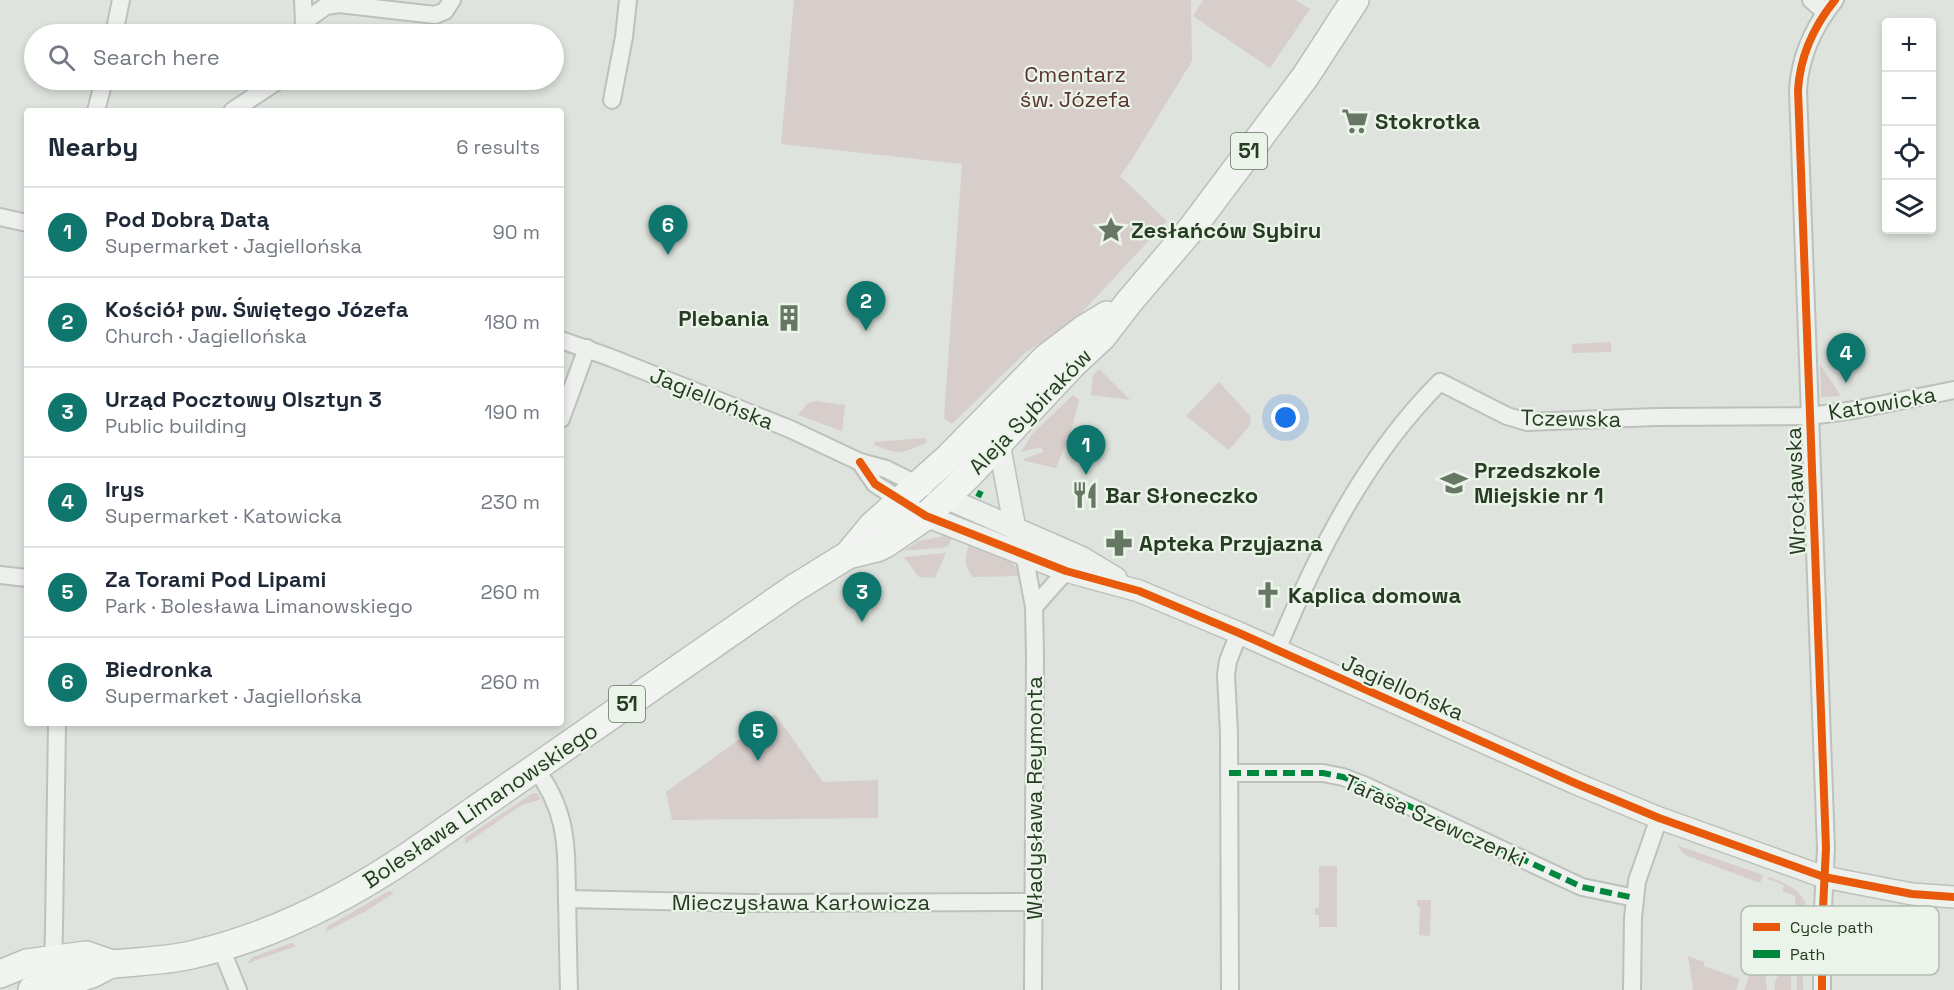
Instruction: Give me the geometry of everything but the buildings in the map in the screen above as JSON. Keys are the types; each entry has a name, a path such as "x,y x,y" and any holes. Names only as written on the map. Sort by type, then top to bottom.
{"main road":[{"name":"Aleja Sybiraków","path":"926,516 1102,337 1192,228 1277,115 1305,77 1355,0"},
{"name":"Aleja Sybiraków","path":"909,493 949,457 1046,358 1084,329 1129,302"},
{"name":"Bolesława Limanowskiego","path":"848,555 862,535 909,493"},
{"name":"Bolesława Limanowskiego","path":"38,987 89,975 112,964 158,962 221,948 284,926 321,909 369,883 793,589 848,555 877,548 926,516"},
{"name":"Bolesława Limanowskiego","path":"0,974 27,963 86,955 112,964"}],"street":[{"path":"116,24 121,0"},
{"path":"303,0 303,24"},
{"path":"307,24 326,6 339,4 435,15 445,11 452,0"},
{"path":"612,100 624,37 628,0"},
{"path":"1811,0 1830,6"},
{"name":"Wrocławska","path":"1823,906 1826,848 1798,90 1799,72 1814,31 1830,6"},
{"path":"97,108 101,90"},
{"path":"237,108 264,90"},
{"path":"0,217 24,222"},
{"name":"Jagiellońska","path":"564,341 790,429 860,462 886,469 909,493 926,516 1066,571 1139,591 1659,818 1824,878 1912,894 1954,897"},
{"path":"564,411 587,348"},
{"name":"Tczewska","path":"1277,650 1343,509 1406,417 1440,382 1507,416 1527,422 1656,417 1810,416"},
{"name":"Katowicka","path":"1810,416 1954,390"},
{"path":"999,443 1015,529"},
{"name":"Jagiellońska","path":"860,462 874,484 909,493 946,498 1081,557 1139,591"},
{"name":"Władysława Reymonta","path":"1024,554 1034,607 1033,990"},
{"path":"1034,607 1066,571"},
{"path":"0,575 24,578"},
{"path":"1230,990 1227,675 1228,661 1239,633"},
{"path":"38,987 53,959 57,726"},
{"path":"535,768 546,783 563,826 566,841 569,990"},
{"name":"Tarasa Szewczenki","path":"1229,773 1323,773 1343,777 1582,887 1635,898"},
{"path":"1632,990 1633,918 1637,881 1659,818"},
{"name":"Mieczysława Karłowicza","path":"567,899 749,903 1034,902"},
{"path":"221,948 238,990"}],"green space":[{"name":"Cmentarz św. Józefa","path":"794,0 1191,0 1192,61 1120,176 1167,221 1072,323 1025,353 952,424 944,418 962,164 781,144"},
{"path":"1203,0 1295,0 1310,9 1270,68 1193,16"},
{"path":"1611,342 1611,352 1572,353 1572,344"},
{"path":"1820,364 1839,393 1840,396 1821,397"},
{"path":"1099,369 1130,400 1091,395 1093,375"},
{"path":"1219,382 1251,417 1250,425 1229,450 1186,416"},
{"path":"1073,395 1079,400 1071,431 1056,468 1025,461 1023,459 1043,452 1041,447 1021,452 1032,434"},
{"path":"816,401 845,405 842,431 798,415 808,403"},
{"path":"924,438 926,443 901,452 875,445 874,442"},
{"path":"945,536 952,537 948,547 903,551 919,541"},
{"path":"970,542 1006,558 1021,576 973,577 966,560"},
{"path":"946,553 935,578 919,577 904,557"},
{"path":"775,714 823,782 878,780 878,818 672,820 666,792"},
{"path":"533,793 537,793 541,799 520,806 465,844 465,838"},
{"path":"1678,846 1763,875 1760,883 1685,855"},
{"path":"1319,866 1337,866 1337,927 1319,927 1319,915 1315,915 1315,908 1319,908"},
{"path":"1769,877 1794,889 1801,895 1806,906 1795,906 1795,896 1782,891 1784,885 1768,879"},
{"path":"389,891 394,893 366,911 325,932 328,926"},
{"path":"1417,900 1431,900 1430,936 1419,935 1420,907 1417,907"},
{"path":"291,943 296,946 246,964 253,957"},
{"path":"1688,956 1704,962 1704,966 1740,979 1736,990 1693,990"},
{"path":"1749,975 1765,975 1767,990 1744,990"},
{"path":"1791,975 1791,990 1775,990 1778,976"},
{"path":"1797,975 1803,975 1803,990 1797,990"}],"marked path":[{"path":"978,497 981,491"},
{"path":"1229,773 1323,773 1343,777 1582,887 1635,898"}],"cycle path":[{"path":"1823,906 1826,848 1798,90 1809,42 1835,0"},
{"path":"860,462 875,484 926,516 1066,571 1139,591 1659,818 1824,877 1912,894 1954,897"},
{"path":"1822,975 1822,990"}],"place":[{"name":"Stokrotka","path":"1355,121"},
{"name":"Zesłańców Sybiru","path":"1111,230"},
{"name":"Biedronka","path":"668,255"},
{"name":"Plebania","path":"789,318"},
{"name":"Kościół pw. Świętego Józefa","path":"866,331"},
{"name":"Irys","path":"1846,383"},
{"name":"Pod Dobrą Datą","path":"1086,475"},
{"name":"Przedszkole Miejskie nr 1","path":"1454,483"},
{"name":"Bar Słoneczko","path":"1085,495"},
{"name":"Apteka Przyjazna","path":"1119,543"},
{"name":"Kaplica domowa","path":"1268,595"},
{"name":"Urząd Pocztowy Olsztyn 3","path":"862,622"},
{"name":"Za Torami Pod Lipami","path":"758,761"}]}
